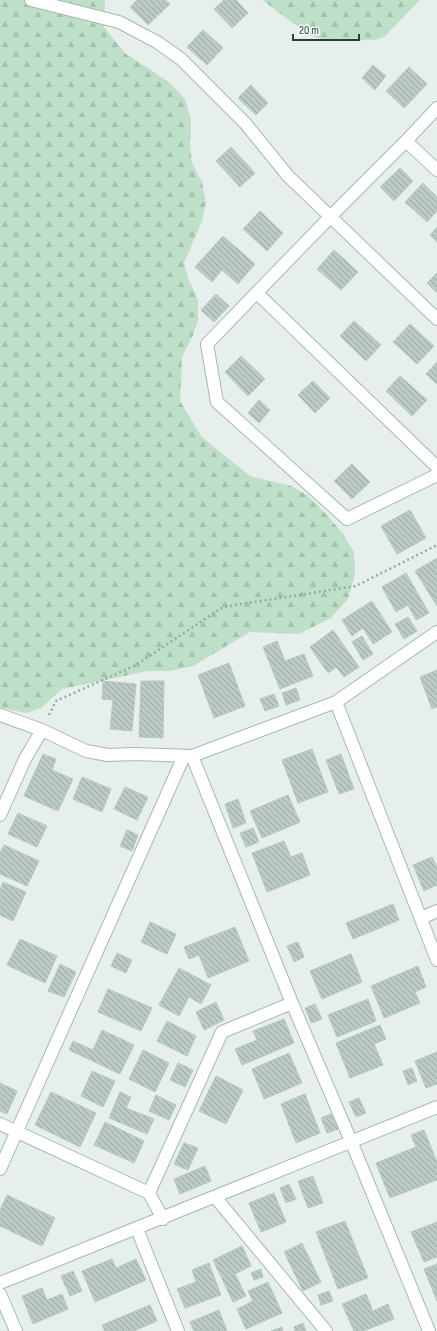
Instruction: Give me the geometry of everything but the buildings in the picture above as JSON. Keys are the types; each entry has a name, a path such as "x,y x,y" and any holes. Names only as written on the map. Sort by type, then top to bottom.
{"street":[{"path":"31,0 119,22 157,42 181,60 245,123 288,176 437,319"},
{"path":"437,108 207,344 218,402 347,519 437,475"},
{"path":"406,141 437,170"},
{"path":"257,293 437,468"},
{"path":"0,715 42,730 86,751 108,754 188,756 336,702 437,632"},
{"path":"336,702 437,960"},
{"path":"0,815 25,759 42,730"},
{"path":"188,756 351,1141 429,1331"},
{"path":"0,1169 188,756"},
{"path":"421,918 437,911"},
{"path":"149,1193 222,1032 292,1003"},
{"path":"0,1283 437,1107"},
{"path":"0,1124 149,1193 162,1218"},
{"path":"215,1197 326,1331"},
{"path":"137,1229 178,1331"},
{"path":"0,1294 16,1331"}],"path":[{"path":"42,730 56,701 136,665 223,607 356,586 437,545"}],"green space":[{"path":"0,0 105,0 104,27 126,54 169,82 185,99 191,120 190,145 192,163 202,182 206,203 202,221 184,263 189,281 198,299 198,320 193,335 182,357 180,401 202,437 250,476 291,486 307,495 343,534 354,552 355,574 348,599 331,618 299,634 250,632 193,666 170,671 148,671 62,689 41,708 27,713 0,708"},
{"path":"262,0 420,0 384,37 375,40 327,41 309,35"}]}
